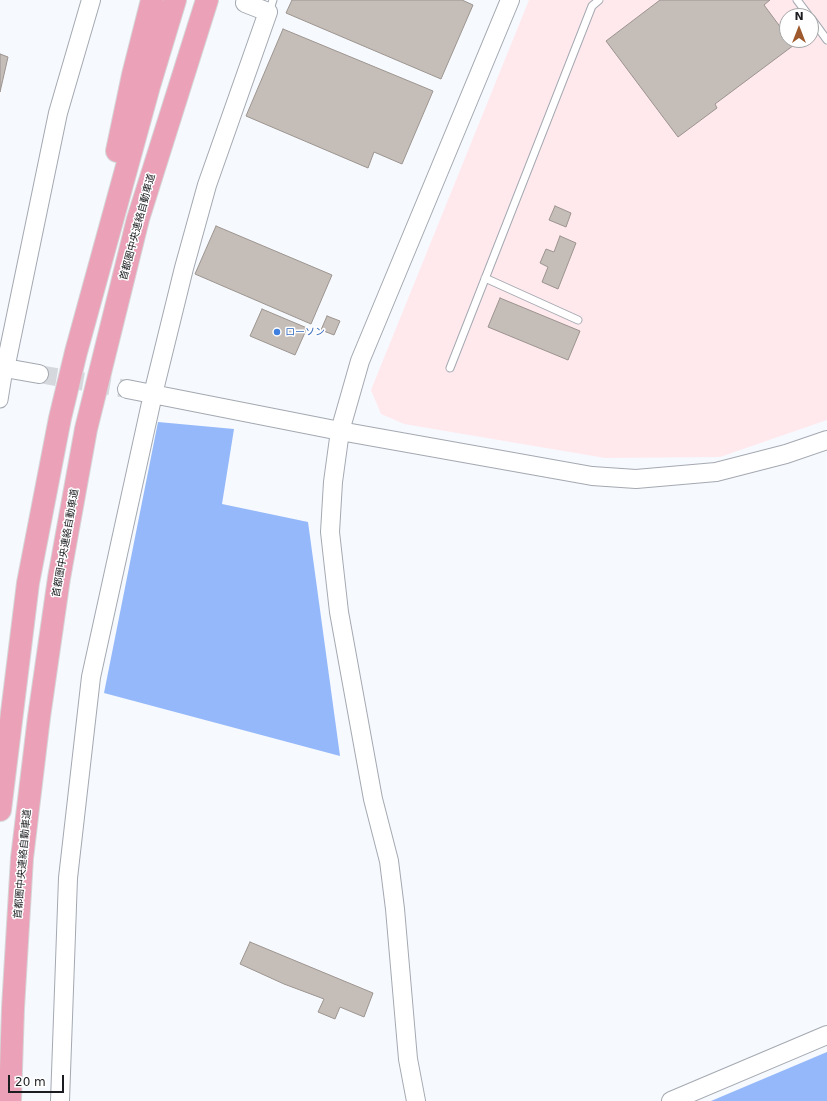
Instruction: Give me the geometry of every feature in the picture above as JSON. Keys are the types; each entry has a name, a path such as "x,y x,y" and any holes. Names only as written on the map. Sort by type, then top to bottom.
{"highway":[{"path":"76,352 133,74 152,0"},
{"path":"0,810 28,583 60,418 76,352 149,86 175,0"},
{"name":"首都圏中央連絡自動車道","path":"10,1101 13,1008 22,858 39,718 62,563 86,429 138,219 207,0"}],"street":[{"path":"0,400 3,368 58,113 91,0"},
{"path":"416,1101 408,1059 390,867 373,799 339,612 330,532 333,482 340,431 360,361 510,0"},
{"path":"60,1101 68,878 91,677 153,394 184,268 207,185 271,6 245,2"},
{"path":"3,368 39,374"},
{"path":"127,388 340,431 592,476 636,479 716,472 786,454 827,440"},
{"path":"671,1101 827,1035"}],"lane":[{"path":"450,368 592,6 599,0"},
{"path":"797,0 803,8"},
{"path":"819,29 827,40"},
{"path":"485,278 578,320"}],"shaded area":[{"path":"529,0 827,0 827,420 720,457 605,458 404,424 381,414 371,390"},
{"path":"158,422 234,429 222,504 308,522 340,756 104,693"},
{"path":"827,1052 827,1101 711,1101"}],"building":[{"path":"292,0 462,0 473,5 441,79 286,13"},
{"path":"660,0 770,0 764,5 779,25 779,48 790,48 715,104 717,108 678,137 606,41"},
{"path":"283,29 433,91 402,164 374,152 368,168 246,116"},
{"path":"0,54 8,57 0,92"},
{"path":"555,206 571,213 566,227 549,220"},
{"path":"216,226 332,275 311,324 195,274"},
{"path":"560,236 576,243 558,289 542,282 548,267 540,263 546,249 554,252"},
{"path":"500,298 580,331 568,360 488,327"},
{"path":"262,309 307,328 295,355 250,336"},
{"path":"327,316 340,321 334,335 321,330"},
{"path":"250,942 373,993 364,1017 340,1007 335,1019 318,1012 324,999 284,984 240,964"}],"tunnel":[{"path":"39,374 127,389"}],"place":[{"name":"ローソン","path":"277,332"}]}
